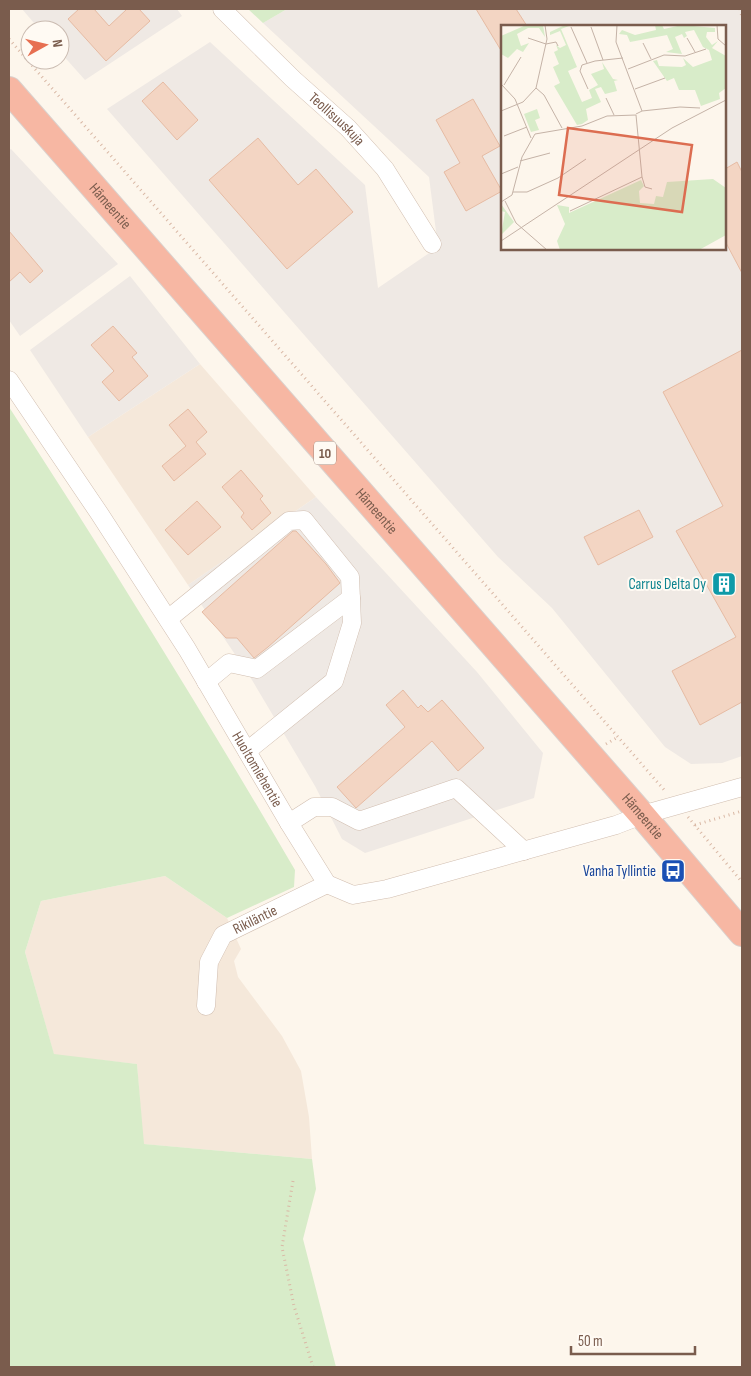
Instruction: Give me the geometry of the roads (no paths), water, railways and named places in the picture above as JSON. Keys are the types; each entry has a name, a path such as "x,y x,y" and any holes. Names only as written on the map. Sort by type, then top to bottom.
{"highway":[{"name":"Hämeentie","path":"9,90 642,815 742,933"}],"street":[{"name":"Teollisuuskuja","path":"222,9 293,79 348,128 379,162 432,244"},
{"name":"Huoltomiehentie","path":"9,380 94,505 168,620 327,884"},
{"path":"168,620 289,521 304,520 350,577 352,623 334,681 247,752"},
{"path":"206,682 229,663 257,669 351,598"},
{"path":"327,884 353,895 379,891 616,825 642,815 742,787"},
{"path":"289,823 314,807 332,807 358,821 456,788 524,851"},
{"name":"Rikiläntie","path":"206,1006 208,962 223,935 327,884"}],"place":[{"name":"Carrus Delta Oy","path":"724,584"},
{"name":"Vanha Tyllintie","path":"673,871"}]}
